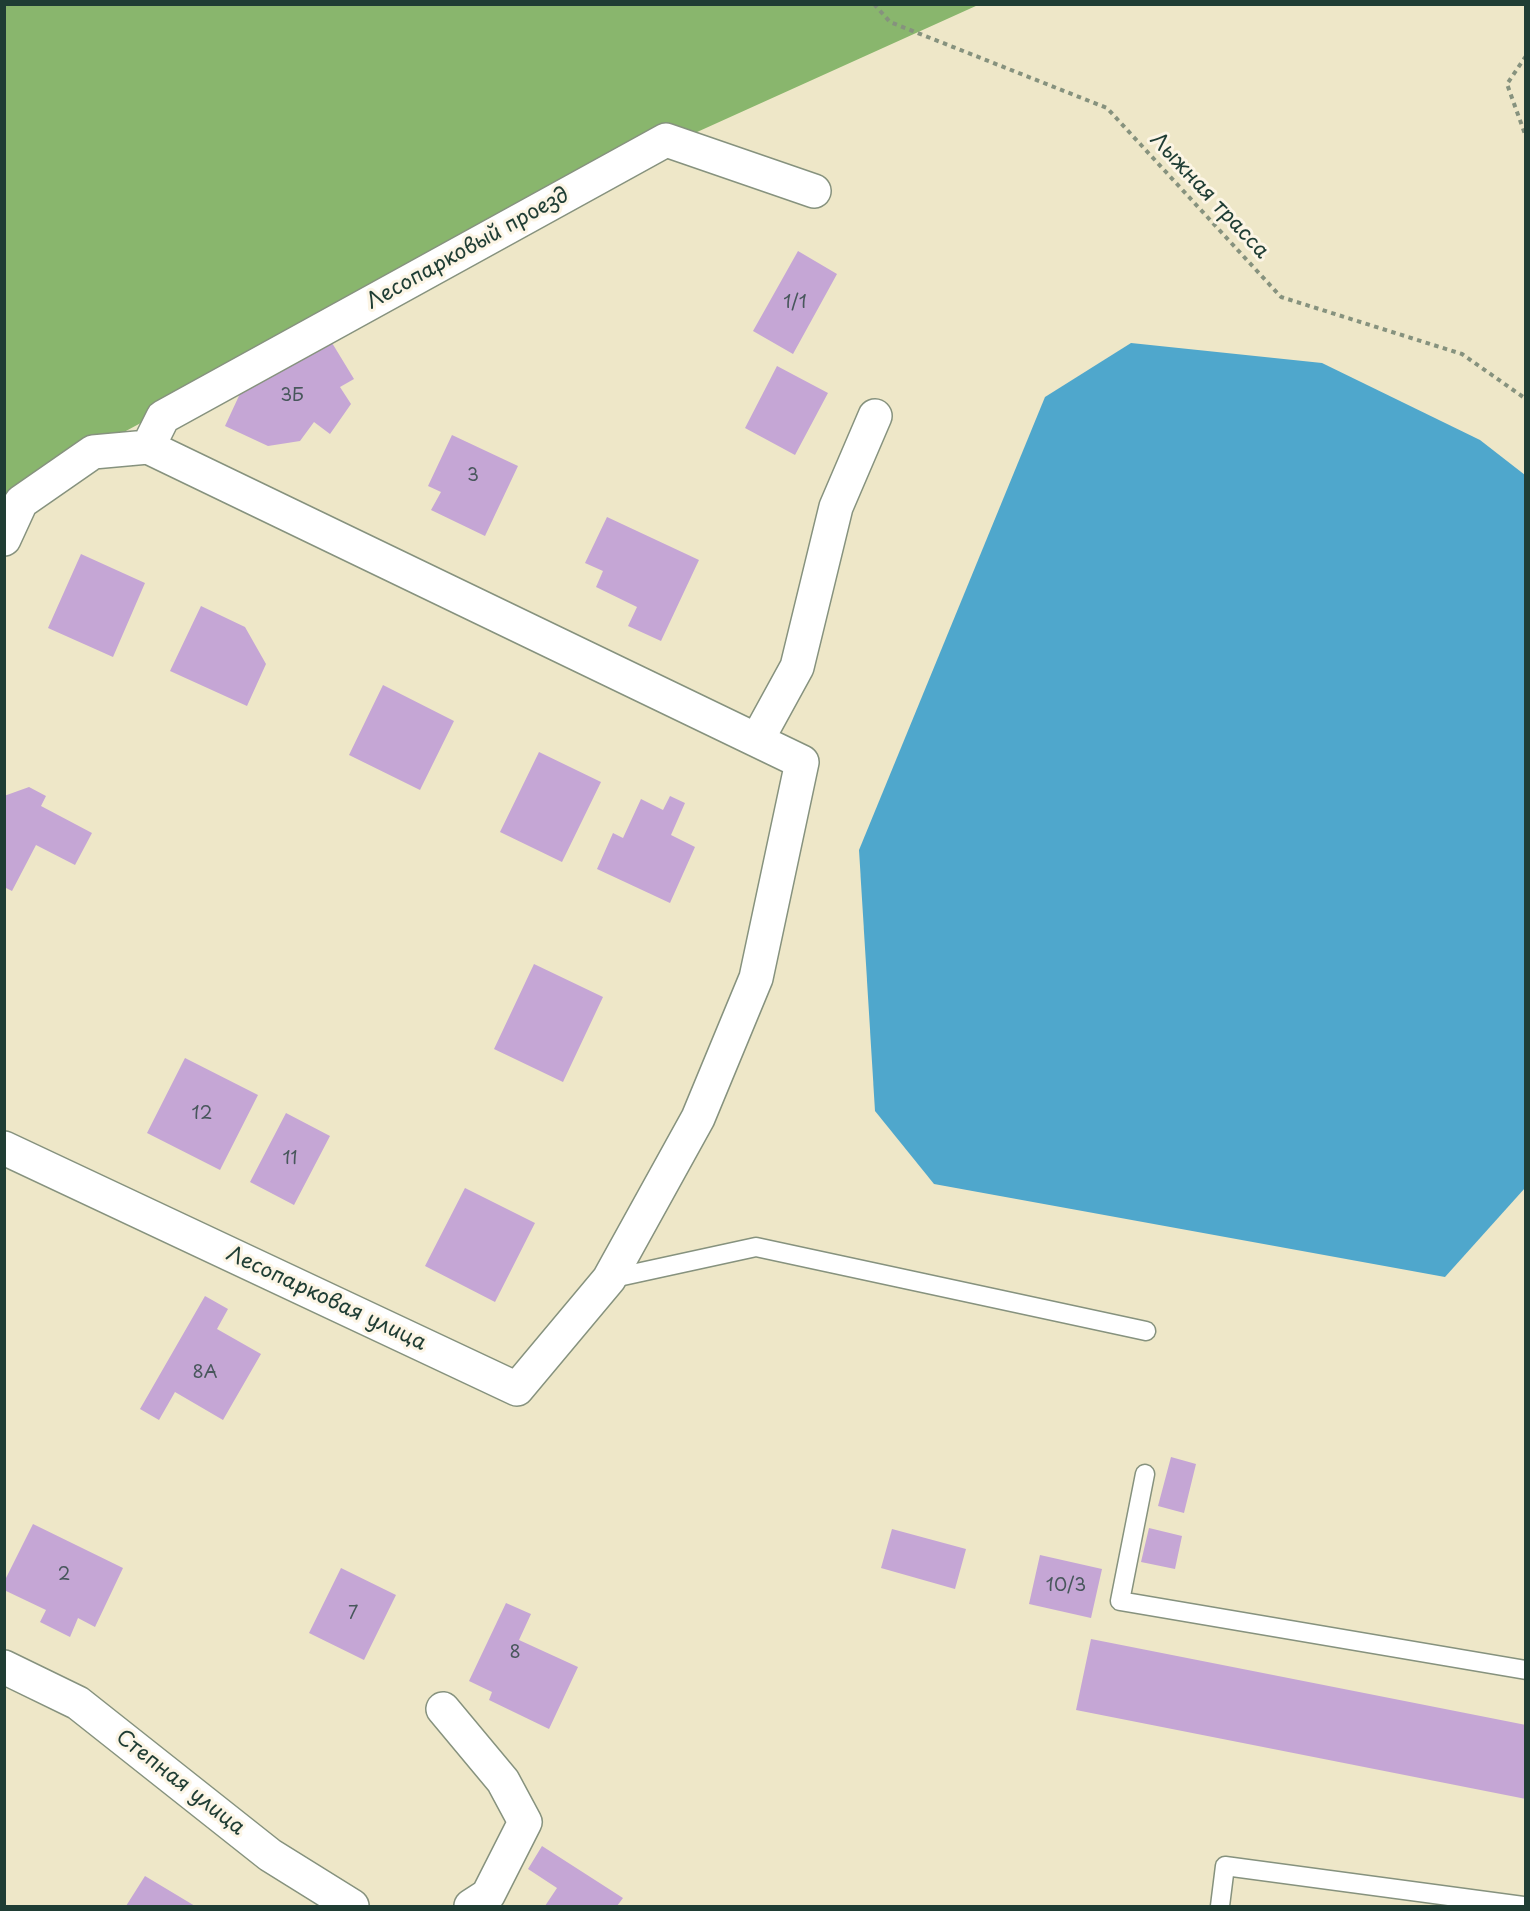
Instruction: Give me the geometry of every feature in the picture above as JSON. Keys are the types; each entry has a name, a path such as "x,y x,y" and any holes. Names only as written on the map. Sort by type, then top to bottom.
{"street":[{"name":"Лесопарковый проезд","path":"148,447 163,417 666,140 814,190"},
{"path":"757,740 796,667 836,507 875,416"},
{"path":"4,539 21,502 93,452 148,447 802,762 756,978 698,1118 609,1279"},
{"name":"Лесопарковая улица","path":"4,1148 517,1389 609,1279"},
{"name":"Степная улица","path":"4,1667 78,1703 270,1855 352,1906"},
{"path":"443,1709 504,1781 525,1822 488,1895 471,1906"}],"lane":[{"path":"609,1279 756,1247 1146,1331"},
{"path":"1145,1474 1120,1601 1526,1671"},
{"path":"1220,1906 1225,1866 1523,1906"}],"path":[{"name":"Лыжная трасса","path":"874,4 890,22 1107,108 1281,297 1462,354 1526,399"},
{"path":"1526,56 1507,84 1526,137"}],"green space":[{"path":"5,5 978,5 602,175 5,496"}],"water":[{"path":"1131,343 1322,363 1480,440 1525,475 1525,1188 1445,1277 934,1184 875,1111 859,850 1045,397"}],"building":[{"path":"798,251 837,274 793,354 753,331"},
{"path":"326,333 354,379 340,387 351,404 330,434 314,422 300,441 268,446 225,426 244,385"},
{"path":"777,366 828,393 795,455 745,428"},
{"path":"452,435 518,466 485,536 431,510 441,492 428,486"},
{"path":"607,517 699,560 661,641 628,626 637,607 596,587 603,571 585,563"},
{"path":"81,554 145,583 113,657 48,628"},
{"path":"201,606 245,627 266,664 247,706 170,671"},
{"path":"383,685 454,721 420,790 349,755"},
{"path":"539,752 601,782 562,862 500,832"},
{"path":"29,787 46,796 41,806 92,833 75,865 36,845 12,891 4,887 4,796"},
{"path":"670,796 685,803 671,835 695,847 670,903 597,869 613,833 623,838 641,799 663,810"},
{"path":"534,964 603,997 563,1082 494,1049"},
{"path":"185,1058 258,1095 220,1170 147,1133"},
{"path":"286,1113 330,1136 294,1205 250,1182"},
{"path":"465,1188 535,1223 495,1302 425,1266"},
{"path":"205,1296 228,1309 217,1329 261,1354 223,1420 175,1392 159,1420 140,1409"},
{"path":"1171,1457 1196,1464 1184,1513 1158,1506"},
{"path":"33,1524 123,1568 95,1627 78,1618 70,1637 40,1622 46,1610 4,1590 4,1582"},
{"path":"1149,1528 1182,1536 1175,1569 1141,1562"},
{"path":"892,1529 966,1549 955,1589 881,1568"},
{"path":"1040,1555 1102,1569 1091,1618 1029,1604"},
{"path":"341,1568 396,1595 364,1660 309,1633"},
{"path":"506,1603 531,1614 519,1640 578,1667 549,1729 489,1700 492,1692 469,1681"},
{"path":"1091,1639 1526,1725 1526,1799 1076,1710"},
{"path":"542,1846 623,1898 617,1906 545,1906 557,1888 528,1869"},
{"path":"145,1876 195,1906 126,1906"}]}
